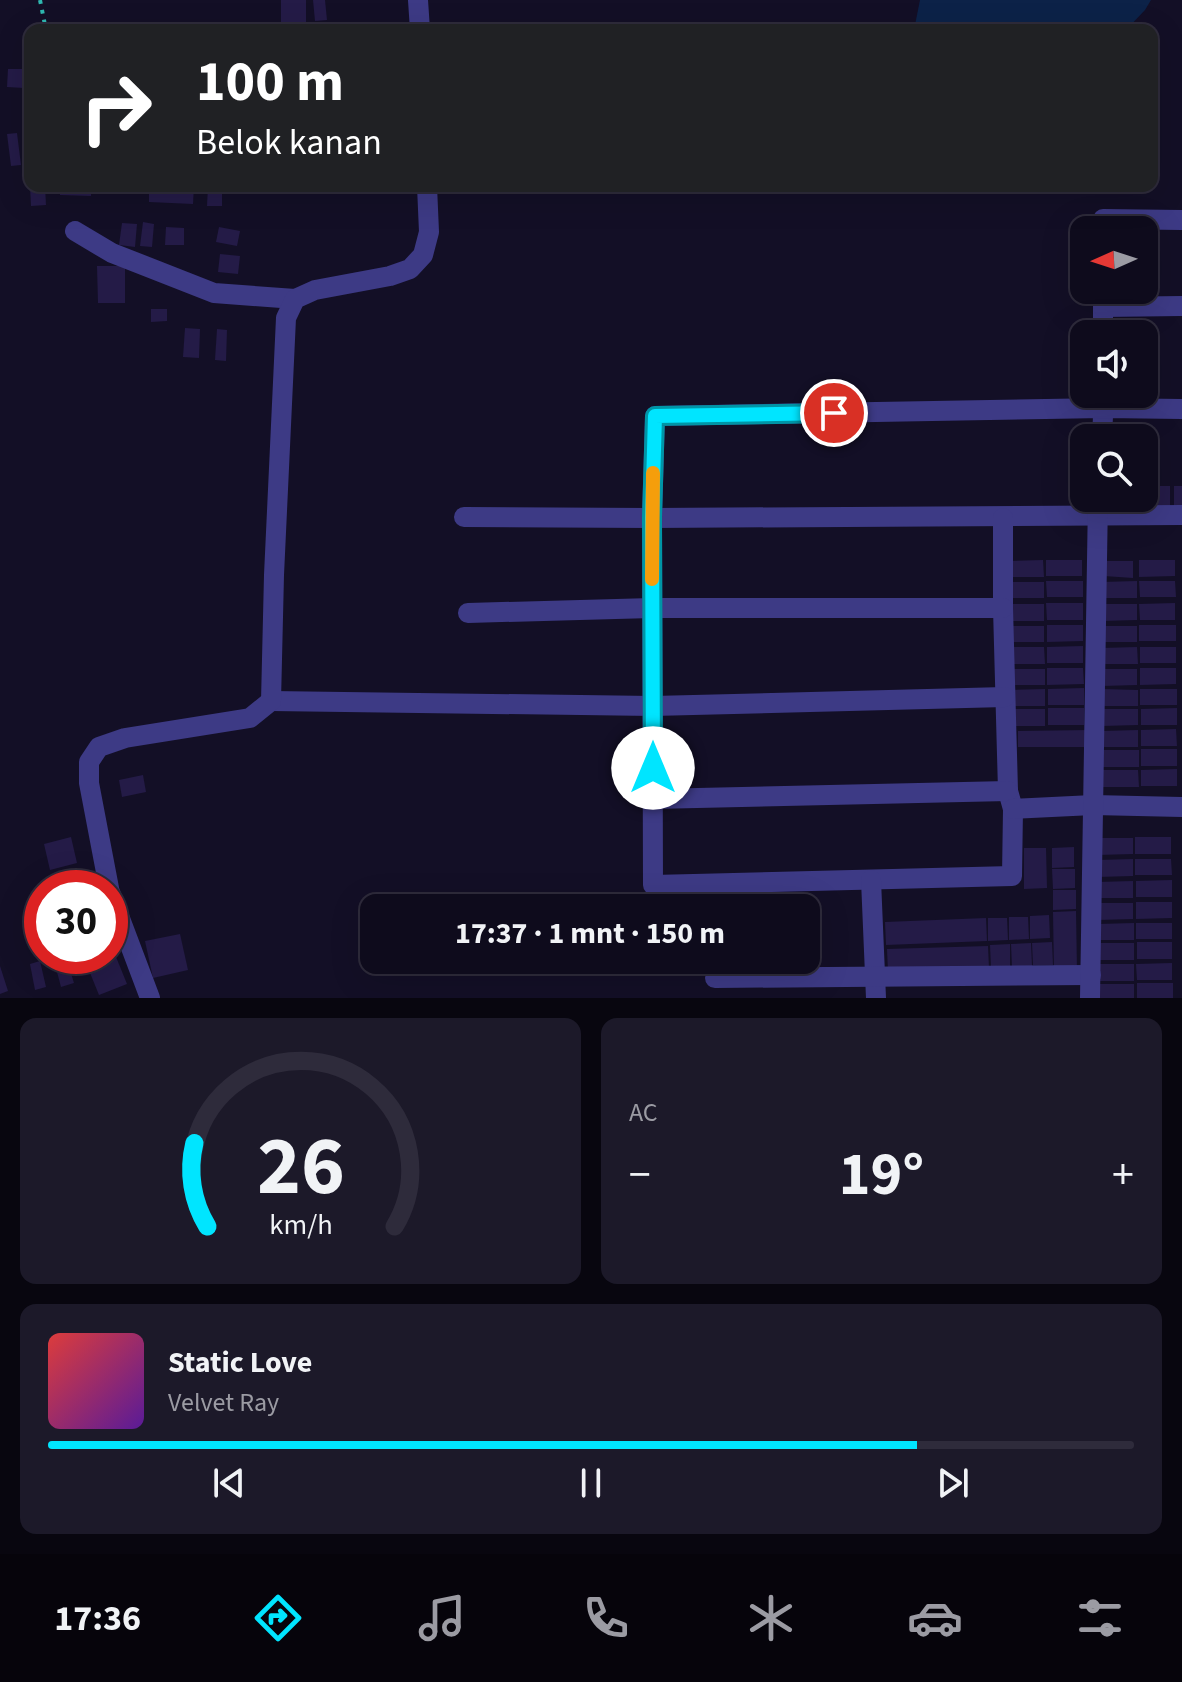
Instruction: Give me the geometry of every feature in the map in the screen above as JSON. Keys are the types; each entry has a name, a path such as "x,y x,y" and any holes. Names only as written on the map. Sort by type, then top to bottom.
{"street":[{"path":"418,0 420,24"},
{"path":"75,231 112,253 214,293 295,299 315,290 390,276 410,269 423,255 429,232 427,192"},
{"path":"1158,220 1182,220"},
{"path":"271,701 286,318 295,299"},
{"path":"1158,304 1182,306"},
{"path":"1003,518 1005,697 1012,876 653,885 652,518 655,416 1070,402"},
{"path":"1158,407 1182,409"},
{"path":"464,517 1003,518 1070,510"},
{"path":"1090,998 1098,512"},
{"path":"1150,512 1182,515"},
{"path":"468,613 652,608 1003,608"},
{"path":"105,870 89,783 89,762 99,747 125,738 250,718 271,701 653,706 1005,697"},
{"path":"653,799 1010,800 1182,807"},
{"path":"871,880 876,998"},
{"path":"128,940 150,998"},
{"path":"715,978 1091,975"}],"path":[{"path":"40,0 45,24"}],"water":[{"path":"920,0 1151,0 1132,24 915,24"}],"building":[{"path":"281,0 306,0 306,24 281,24"},
{"path":"313,0 325,0 327,20 315,21"},
{"path":"8,69 24,69 24,88 7,87"},
{"path":"17,133 21,165 11,166 7,134"},
{"path":"30,192 45,192 46,205 31,206"},
{"path":"60,192 91,192 91,196 60,195"},
{"path":"149,192 194,192 193,204 149,202"},
{"path":"208,192 222,192 222,206 207,206"},
{"path":"143,222 154,224 152,247 140,246"},
{"path":"122,223 137,224 135,247 119,245"},
{"path":"166,227 184,228 184,245 165,245"},
{"path":"219,227 240,231 237,246 216,242"},
{"path":"220,254 240,256 238,274 218,272"},
{"path":"97,266 125,266 125,303 98,303"},
{"path":"151,309 167,309 167,321 151,322"},
{"path":"185,328 200,329 199,358 183,357"},
{"path":"217,329 227,330 226,361 215,360"},
{"path":"1158,486 1170,486 1170,509 1158,509"},
{"path":"1174,486 1182,486 1182,508 1174,508"},
{"path":"1043,560 1044,577 1008,577 1008,561"},
{"path":"1046,560 1082,560 1082,576 1046,576"},
{"path":"1139,560 1175,560 1175,576 1139,577"},
{"path":"1105,561 1133,561 1133,578 1104,576"},
{"path":"1046,581 1083,581 1083,597 1047,597"},
{"path":"1137,581 1137,598 1101,598 1101,582"},
{"path":"1139,581 1175,581 1176,597 1140,597"},
{"path":"1008,582 1044,582 1044,598 1008,598"},
{"path":"1046,603 1083,603 1083,620 1047,620"},
{"path":"1175,603 1175,620 1140,620 1139,604"},
{"path":"1008,604 1044,604 1044,621 1008,621"},
{"path":"1101,604 1137,604 1137,620 1101,621"},
{"path":"1047,625 1083,625 1083,641 1047,642"},
{"path":"1139,625 1176,625 1176,641 1139,641"},
{"path":"1008,626 1044,626 1044,642 1008,642"},
{"path":"1101,626 1137,626 1137,642 1101,642"},
{"path":"1083,646 1083,663 1047,663 1047,647"},
{"path":"1009,647 1044,647 1045,664 1009,664"},
{"path":"1137,647 1138,664 1101,664 1101,648"},
{"path":"1140,647 1176,647 1176,663 1140,663"},
{"path":"1047,668 1083,668 1084,684 1047,685"},
{"path":"1140,668 1176,668 1176,684 1140,685"},
{"path":"1009,669 1045,669 1045,685 1009,685"},
{"path":"1101,669 1137,669 1137,685 1102,686"},
{"path":"1084,688 1084,705 1048,705 1048,689"},
{"path":"1045,689 1045,706 1009,706 1009,690"},
{"path":"1102,689 1138,690 1138,706 1102,706"},
{"path":"1140,689 1177,689 1177,705 1140,705"},
{"path":"1048,708 1084,708 1084,725 1048,725"},
{"path":"1177,708 1177,725 1141,725 1141,709"},
{"path":"1009,709 1045,709 1045,726 1010,726"},
{"path":"1102,709 1138,709 1138,725 1102,726"},
{"path":"1176,729 1177,746 1141,746 1141,730"},
{"path":"1090,730 1090,747 1018,747 1018,731"},
{"path":"1138,730 1138,747 1102,747 1102,731"},
{"path":"1141,749 1177,749 1177,766 1141,766"},
{"path":"1102,750 1139,750 1139,767 1102,767"},
{"path":"1177,769 1177,786 1141,786 1141,770"},
{"path":"1102,770 1138,770 1139,787 1103,787"},
{"path":"143,775 146,792 122,797 119,780"},
{"path":"71,837 77,863 50,870 44,844"},
{"path":"1135,837 1171,837 1171,854 1135,854"},
{"path":"1097,838 1133,838 1133,854 1097,855"},
{"path":"1074,847 1074,867 1052,868 1052,848"},
{"path":"1024,848 1046,848 1047,888 1024,889"},
{"path":"1133,859 1133,876 1097,877 1097,860"},
{"path":"1135,859 1171,859 1172,875 1135,875"},
{"path":"1052,869 1075,869 1075,888 1053,889"},
{"path":"1172,880 1172,897 1136,897 1136,881"},
{"path":"1133,881 1133,898 1097,898 1097,882"},
{"path":"1053,890 1076,890 1076,909 1053,910"},
{"path":"1136,902 1172,902 1172,918 1136,919"},
{"path":"1097,903 1133,903 1133,919 1097,920"},
{"path":"1076,911 1077,971 1054,972 1053,912"},
{"path":"1049,915 1050,938 1030,939 1030,916"},
{"path":"1009,917 1028,917 1029,939 1009,940"},
{"path":"986,918 987,941 886,945 885,922"},
{"path":"988,918 1007,918 1008,940 988,941"},
{"path":"1134,923 1134,940 1098,940 1098,924"},
{"path":"1136,923 1172,923 1172,939 1136,939"},
{"path":"180,934 188,970 153,978 145,941"},
{"path":"1052,942 1053,965 1033,965 1032,943"},
{"path":"1137,942 1172,942 1172,959 1137,959"},
{"path":"1031,943 1032,966 1012,967 1011,944"},
{"path":"1098,943 1134,943 1134,960 1098,960"},
{"path":"1010,944 1010,967 991,968 990,945"},
{"path":"988,946 989,968 888,972 887,949"},
{"path":"1172,963 1172,980 1137,980 1136,964"},
{"path":"1098,964 1134,964 1134,981 1098,981"},
{"path":"0,966 8,991 0,994"},
{"path":"32,974 43,974 46,987 35,990"},
{"path":"58,974 71,974 74,983 61,987"},
{"path":"90,974 123,974 127,984 99,995"},
{"path":"1137,983 1173,983 1173,998 1137,998"},
{"path":"1098,984 1134,984 1134,998 1098,998"}],"slow traffic":[{"path":"652,579 653,473"}],"route":[{"path":"653,768 652,518 655,416 834,413"}]}
